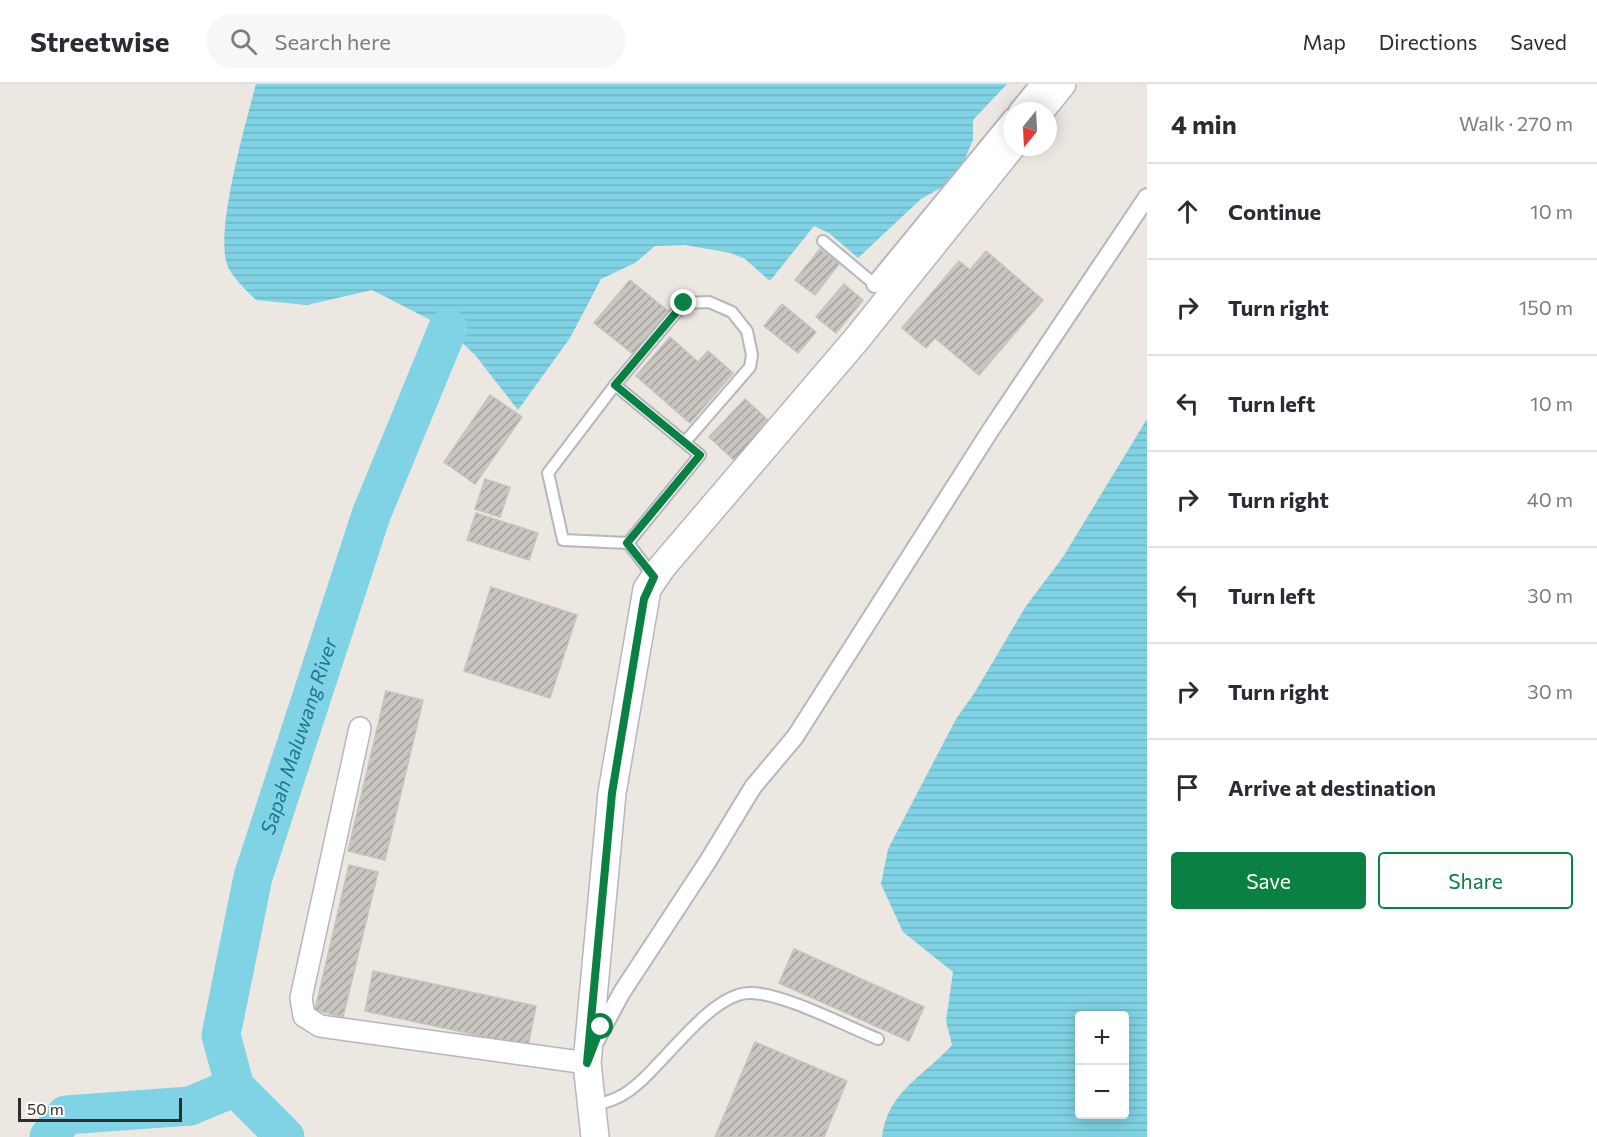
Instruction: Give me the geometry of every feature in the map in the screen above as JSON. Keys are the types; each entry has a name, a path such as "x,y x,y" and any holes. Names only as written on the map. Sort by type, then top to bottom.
{"street":[{"path":"1024,102 1039,84"},
{"path":"1047,102 1062,84"},
{"path":"595,1137 587,1063 612,793 644,599 654,577 883,291 1003,129"},
{"path":"883,291 1003,156"},
{"path":"587,1063 601,1027 621,992 708,861 753,787 795,737 990,431 1147,197"},
{"path":"360,728 301,998 304,1016 320,1026 587,1063"}],"lane":[{"path":"823,241 883,291"},
{"path":"654,577 627,543 563,540 548,473 615,385 684,303 709,302 732,312 747,331 752,355 750,367 685,442"},
{"path":"615,385 700,455 627,543"},
{"path":"592,1106 616,1099 635,1086 681,1038 721,1004 747,993 777,998 878,1039"}],"water":[{"path":"256,84 1007,84 973,120 973,140 960,170 946,185 921,199 858,258 829,233 814,226 770,281 745,259 731,253 685,245 655,246 635,263 601,279 570,338 518,410 475,355 448,329 372,290 307,305 256,300 234,277 225,254 225,232 233,178"},
{"path":"1147,419 1147,1137 882,1137 885,1121 899,1096 952,1045 946,1021 953,972 903,932 881,884 888,849 956,719 975,692 1026,606 1063,557"}],"building":[{"path":"820,249 839,264 815,295 795,280"},
{"path":"986,251 1043,300 979,375 935,338 926,348 902,328 959,261 970,270"},
{"path":"630,280 668,311 633,354 594,323"},
{"path":"844,284 863,300 836,333 816,317"},
{"path":"782,304 816,332 798,353 764,326"},
{"path":"670,337 698,362 708,351 733,373 690,423 636,376"},
{"path":"490,395 522,417 475,484 444,462"},
{"path":"745,399 771,423 735,461 709,437"},
{"path":"485,479 510,487 500,517 475,509"},
{"path":"476,513 538,533 529,560 467,540"},
{"path":"491,587 577,615 550,698 464,671"},
{"path":"386,691 423,700 385,860 348,851"},
{"path":"349,865 378,872 343,1017 315,1010"},
{"path":"794,949 924,1007 909,1041 779,983"},
{"path":"373,971 536,1006 528,1046 365,1011"},
{"path":"755,1042 847,1081 824,1137 715,1137"}],"waterway":[{"name":"Sapah Maluwang River","path":"285,1137 235,1087 221,1035 253,877 371,515 448,328"},
{"path":"49,1137 66,1115 190,1106 235,1087"}],"route":[{"path":"601,1027 587,1063 612,793 644,599 654,577 627,543 700,455 615,385 684,303"}]}
